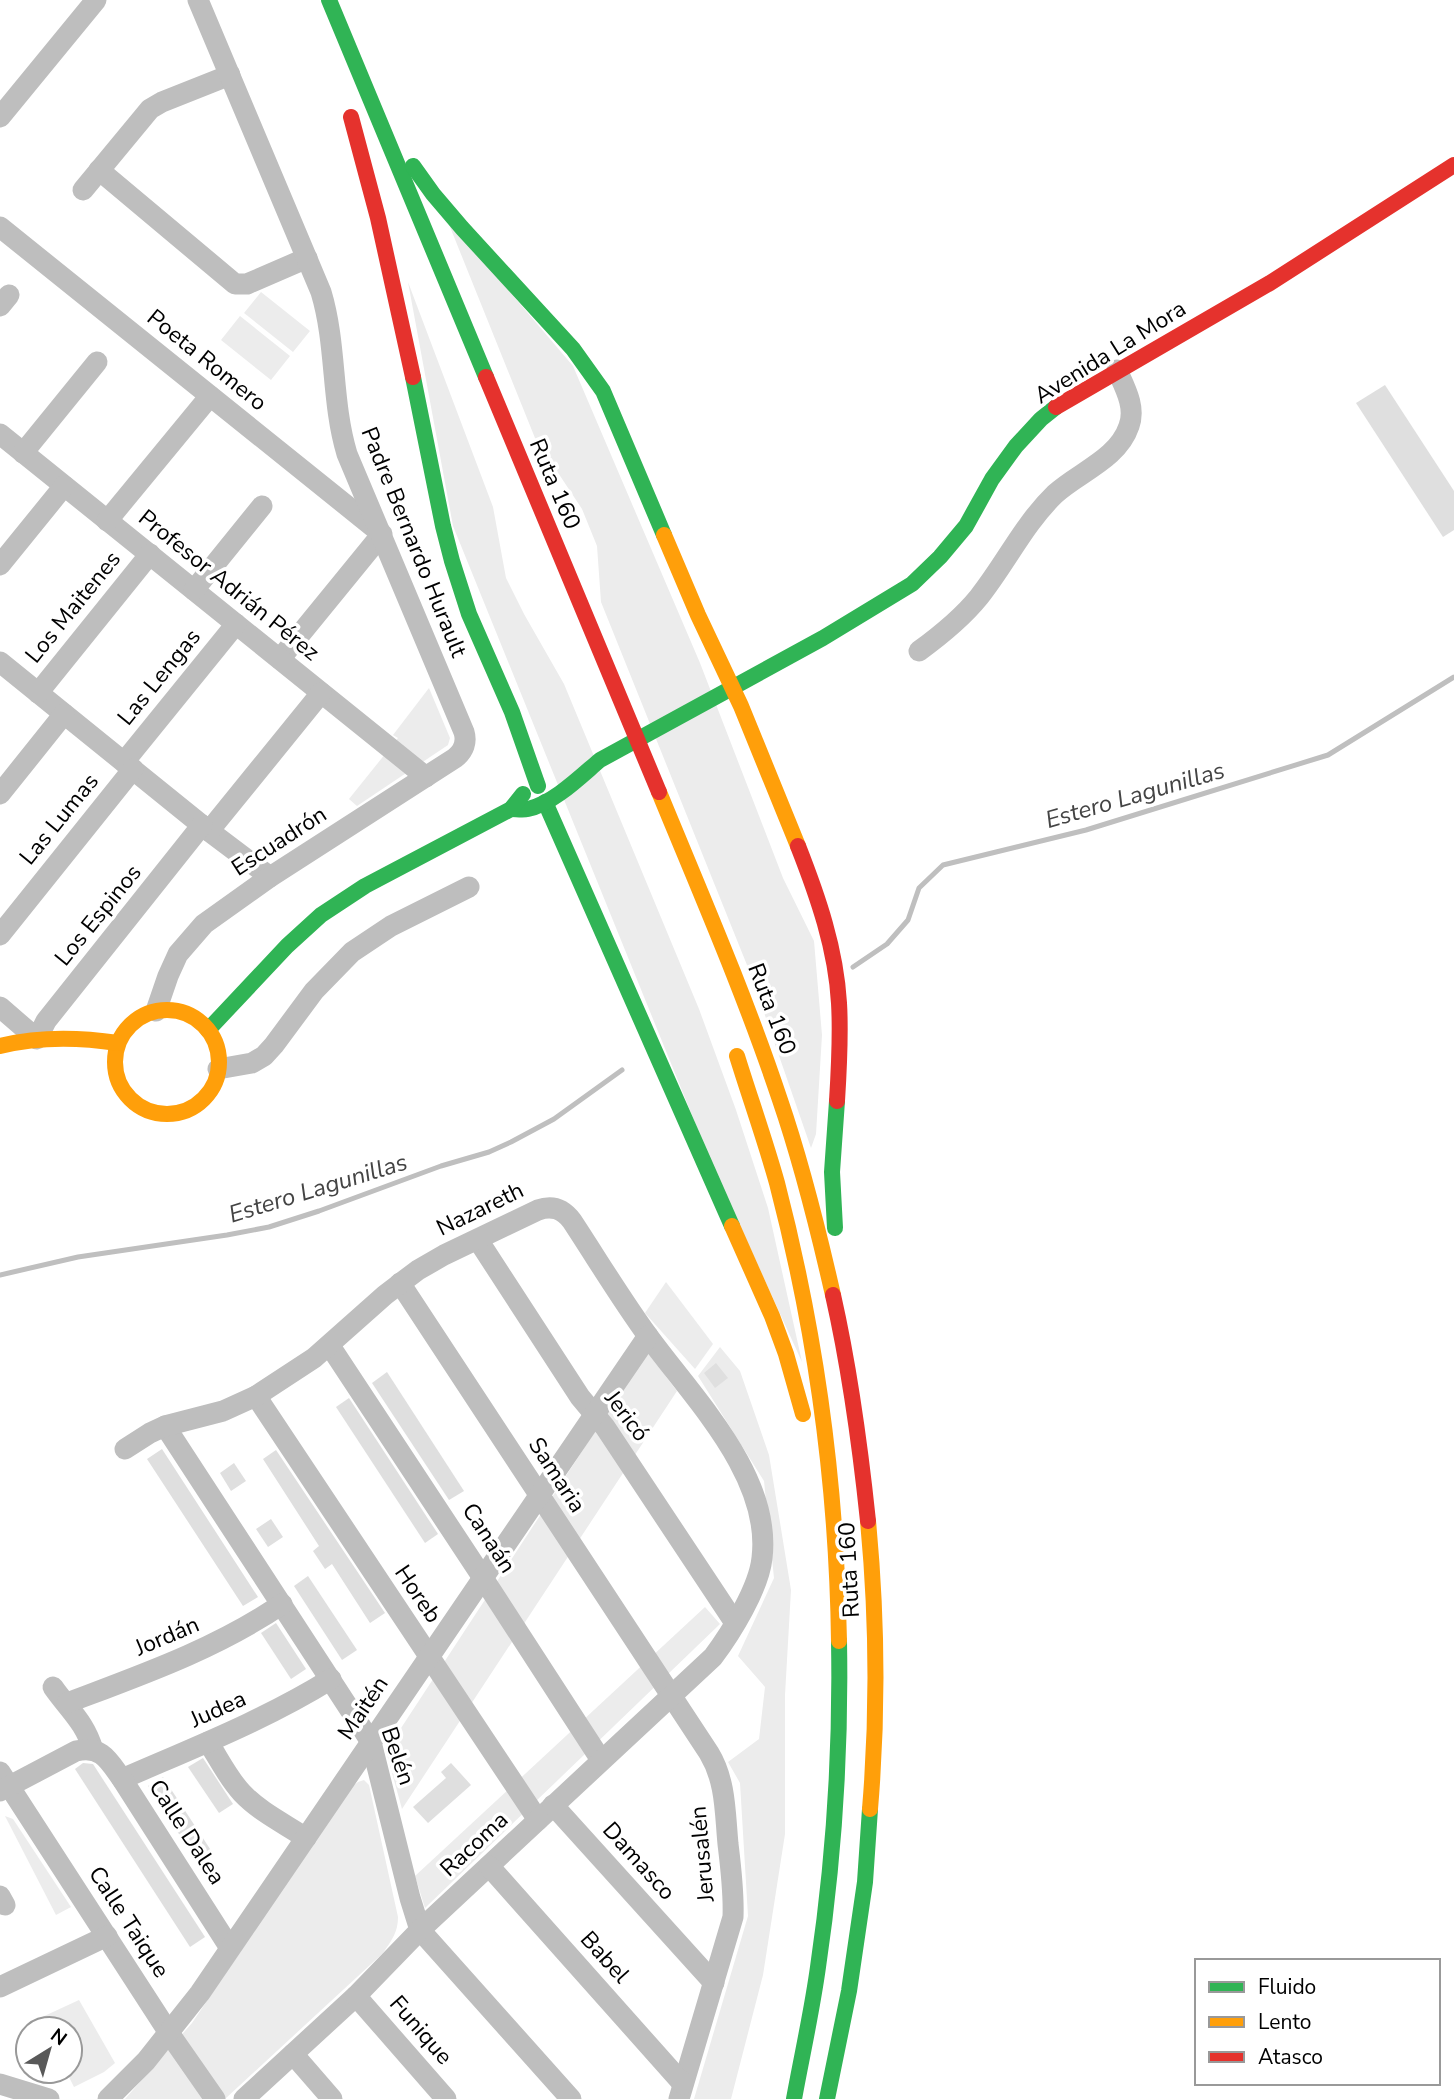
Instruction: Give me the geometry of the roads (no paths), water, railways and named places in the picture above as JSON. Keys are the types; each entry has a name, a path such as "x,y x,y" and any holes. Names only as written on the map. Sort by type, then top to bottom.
{"main road":[{"name":"Ruta 160","path":"328,0 700,889 758,1035 803,1171 818,1227 844,1342 860,1439 873,1575 875,1736 865,1886 847,2004 827,2099"},
{"path":"372,104 433,194 573,349 603,391 698,615 733,688 818,901 826,925 839,1003 840,1054 832,1172 844,1342"},
{"path":"395,219 349,111 369,177 394,281 452,561 469,614 512,712 537,786"},
{"name":"Avenida La Mora","path":"600,760 823,638 912,584 947,550 966,526 992,479 1028,432 1060,404 1269,283 1454,165"},
{"path":"612,743 622,768"},
{"path":"208,1030 287,946 321,915 365,886 511,809 521,796 537,786 566,771 600,760"},
{"path":"511,809 528,809 545,802 600,760"},
{"path":"545,802 772,1316 806,1426"},
{"path":"156,1011 176,1011 193,1017 208,1030 216,1045 218,1069 209,1092 190,1108 174,1113 149,1110 135,1102 120,1083 115,1067 118,1043 133,1022 156,1011"},
{"path":"0,1046 37,1039 79,1037 118,1043"},
{"name":"Ruta 160","path":"732,1041 754,1103 782,1201 810,1328 824,1413 840,1597 841,1709 835,1835 817,1979 794,2099"},
{"path":"811,1450 840,1597"}],"street":[{"path":"0,117 8,91 96,0"},
{"name":"Padre Bernardo Hurault","path":"198,0 321,292 327,316 341,435 464,732 465,747"},
{"path":"83,190 150,109 230,75"},
{"path":"99,170 235,284 247,284 307,258"},
{"name":"Poeta Romero","path":"0,227 382,534"},
{"path":"23,453 97,362"},
{"path":"919,651 959,619 978,598 1041,508 1077,476 1111,453 1123,439 1130,424 1130,404 1117,370"},
{"name":"Los Maitenes","path":"107,521 210,396"},
{"name":"Profesor Adrián Pérez","path":"0,434 426,777"},
{"path":"0,565 64,485"},
{"path":"194,590 262,506"},
{"path":"280,660 382,534"},
{"name":"Los Maitenes","path":"38,693 150,554"},
{"name":"Las Lengas","path":"128,766 236,624"},
{"path":"0,662 270,877"},
{"path":"206,828 321,693"},
{"path":"0,794 64,714"},
{"name":"Escuadrón","path":"156,1011 173,965 186,944 204,924 270,877 460,755 465,747"},
{"name":"Las Lumas","path":"0,935 128,766"},
{"name":"Los Espinos","path":"37,1039 46,1021 206,828"},
{"path":"218,1069 252,1063 264,1056 314,991 352,952 391,926 469,887"},
{"path":"0,1007 37,1039"},
{"name":"Nazareth","path":"125,1449 165,1426 223,1411 256,1396 306,1365 400,1283 431,1262 538,1210 550,1207 562,1211 572,1221 648,1336 683,1380 738,1459 754,1494 760,1518 763,1555 755,1583 735,1623"},
{"name":"Jericó","path":"478,1240 580,1397 605,1427 735,1623"},
{"name":"Samaria","path":"400,1283 670,1696"},
{"name":"Maitén","path":"108,2099 146,2061 200,1993 648,1336"},
{"name":"Canaán","path":"330,1346 601,1760"},
{"name":"Horeb","path":"256,1396 429,1657 545,1812"},
{"name":"Belén","path":"165,1426 371,1742 420,1930 570,2099"},
{"name":"Jordán","path":"60,1695 204,1650 282,1604"},
{"name":"Racoma","path":"244,2099 356,1996 420,1930 545,1812 713,1657 735,1623"},
{"name":"Judea","path":"122,1779 273,1713 331,1679"},
{"name":"Calle Dalea","path":"60,1695 86,1730 93,1750 108,1759 122,1779 230,1948"},
{"name":"Jerusalén","path":"670,1696 715,1762 723,1792 733,1903 730,1926 681,2091"},
{"path":"208,1742 243,1794 306,1838"},
{"path":"3,1783 76,1751 93,1750"},
{"name":"Calle Taique","path":"3,1783 215,2099"},
{"name":"Damasco","path":"545,1812 714,1983"},
{"name":"Babel","path":"489,1866 681,2091"},
{"path":"0,1987 107,1936"},
{"name":"Funique","path":"356,1996 446,2099"},
{"path":"293,2054 332,2099"},
{"path":"0,2084 49,2099"}],"waterway":[{"name":"Estero Lagunillas","path":"853,967 887,944 908,920 919,888 943,865 1086,830 1328,755 1454,677"},
{"name":"Estero Lagunillas","path":"0,1275 78,1257 269,1227 319,1211 511,1142 554,1119 622,1070"}]}
